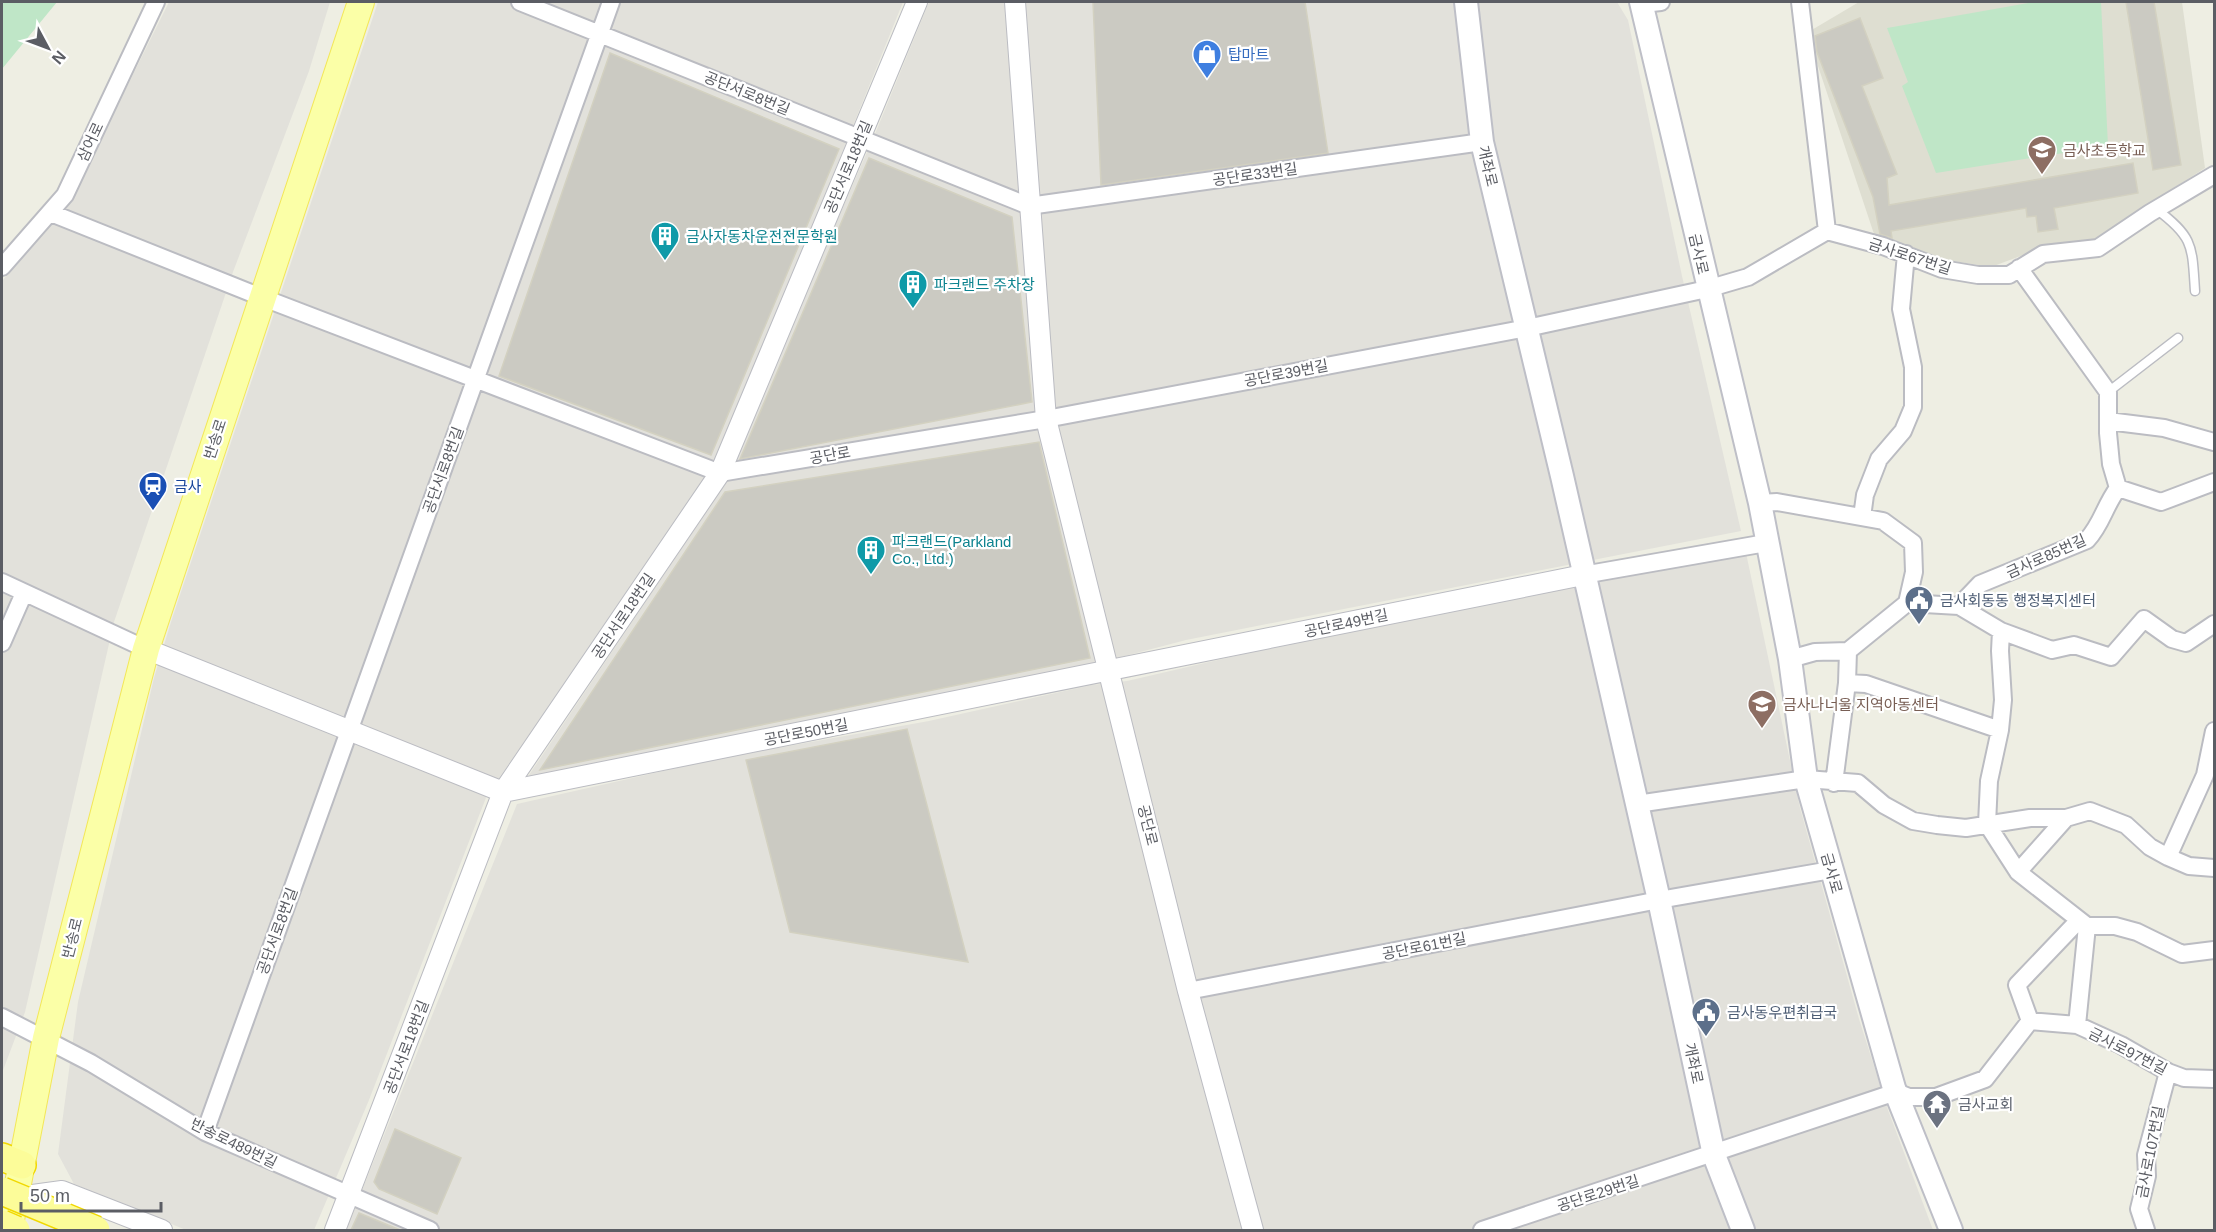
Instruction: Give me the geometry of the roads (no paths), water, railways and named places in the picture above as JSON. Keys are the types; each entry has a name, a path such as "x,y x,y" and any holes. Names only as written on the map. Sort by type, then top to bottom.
{"highway":[{"path":"9,1194 96,1230"},
{"path":"2,1224 16,1230"}],"main road":[{"name":"반송로","path":"9,1230 11,1161 46,1038 146,649 261,297 361,2"},
{"name":"개좌로","path":"1466,2 1482,142 1659,900 1714,1155 1743,1230"},
{"name":"금사로","path":"1647,2 1707,289 1760,503 1790,659 1806,779 1896,1092 1951,1230"}],"street":[{"name":"삼어로","path":"2,267 65,195 156,2"},
{"name":"공단서로8번길","path":"520,2 860,139"},
{"name":"공단서로8번길","path":"205,1132 611,2"},
{"name":"공단서로18번길","path":"334,1230 503,792 720,473 917,2"},
{"name":"공단로","path":"1016,2 1046,419 1188,991 1253,1230"},
{"path":"1527,328 1707,289 1748,277 1827,231 1800,2"},
{"path":"860,139 1029,207"},
{"name":"공단로33번길","path":"1029,207 1482,142"},
{"name":"금사로67번길","path":"1827,231 1906,255 1942,269 1978,276 2009,275 2043,254 2098,248 2156,209 2214,175"},
{"path":"51,213 261,297 720,473"},
{"path":"1862,517 1865,495 1879,459 1904,430 1912,407 1913,367 1901,309 1906,255"},
{"path":"2019,268 2108,392 2111,464 2118,488 2162,502 2214,482"},
{"name":"공단로39번길","path":"1046,419 1527,328"},
{"name":"공단로","path":"720,473 1046,419"},
{"path":"2108,421 2164,428 2214,442"},
{"name":"금사로85번길","path":"1959,606 1980,584 2087,540 2100,527 2104,507 2118,488"},
{"path":"1760,503 1777,502 1883,521 1913,543 1914,572 1907,603 1848,651 1815,652 1790,659"},
{"path":"1583,575 1766,543"},
{"name":"공단로49번길","path":"1110,671 1583,575"},
{"path":"2,582 146,649 503,792"},
{"path":"2,643 24,593"},
{"path":"1907,603 1959,606 2001,631 2052,650 2074,645 2111,657 2144,619 2172,639 2186,643 2214,624"},
{"path":"2001,631 2003,700 2000,730 1989,782 1987,824 2018,872 2083,923 2115,926 2137,932 2182,954 2214,950"},
{"path":"1833,783 1847,683 1848,651"},
{"name":"공단로50번길","path":"503,792 1110,671"},
{"path":"1847,683 1866,684 2000,730"},
{"path":"2168,857 2205,775 2214,731"},
{"path":"1637,804 1806,779 1833,783 1858,783 1884,805 1913,821 1966,828 2030,818 2066,818 2090,811 2126,825 2150,847 2168,857 2189,866 2214,868"},
{"path":"2018,872 2066,818"},
{"path":"1659,900 1831,870"},
{"name":"공단로61번길","path":"1188,991 1659,900"},
{"path":"1714,1155 1896,1092 1909,1097 1936,1097 1985,1078 2030,1021 2017,985 2083,923"},
{"name":"금사로97번길","path":"2078,1025 2083,923"},
{"name":"반송로489번길","path":"2,1017 46,1038 205,1132 348,1197 430,1230"},
{"name":"금사로97번길","path":"2030,1021 2078,1025 2168,1072 2184,1078 2214,1080"},
{"name":"금사로107번길","path":"2146,1230 2139,1209 2147,1176 2146,1155 2168,1072"},
{"name":"공단로29번길","path":"1482,1230 1714,1155"},
{"path":"9,1194 62,1191 162,1230"}],"lane":[{"path":"2156,209 2176,224 2192,245 2195,291"},
{"path":"2108,392 2178,338"}],"place":[{"name":"탑마트","path":"1207,80"},
{"name":"금사초등학교","path":"2042,176"},
{"name":"금사자동차운전전문학원","path":"665,262"},
{"name":"파크랜드 주차장","path":"913,310"},
{"name":"금사","path":"153,512"},
{"name":"파크랜드(Parkland Co., Ltd.)","path":"871,576"},
{"name":"금사회동동 행정복지센터","path":"1919,626"},
{"name":"금사나너울 지역아동센터","path":"1762,730"},
{"name":"금사동우편취급국","path":"1706,1038"},
{"name":"금사교회","path":"1937,1130"}]}
